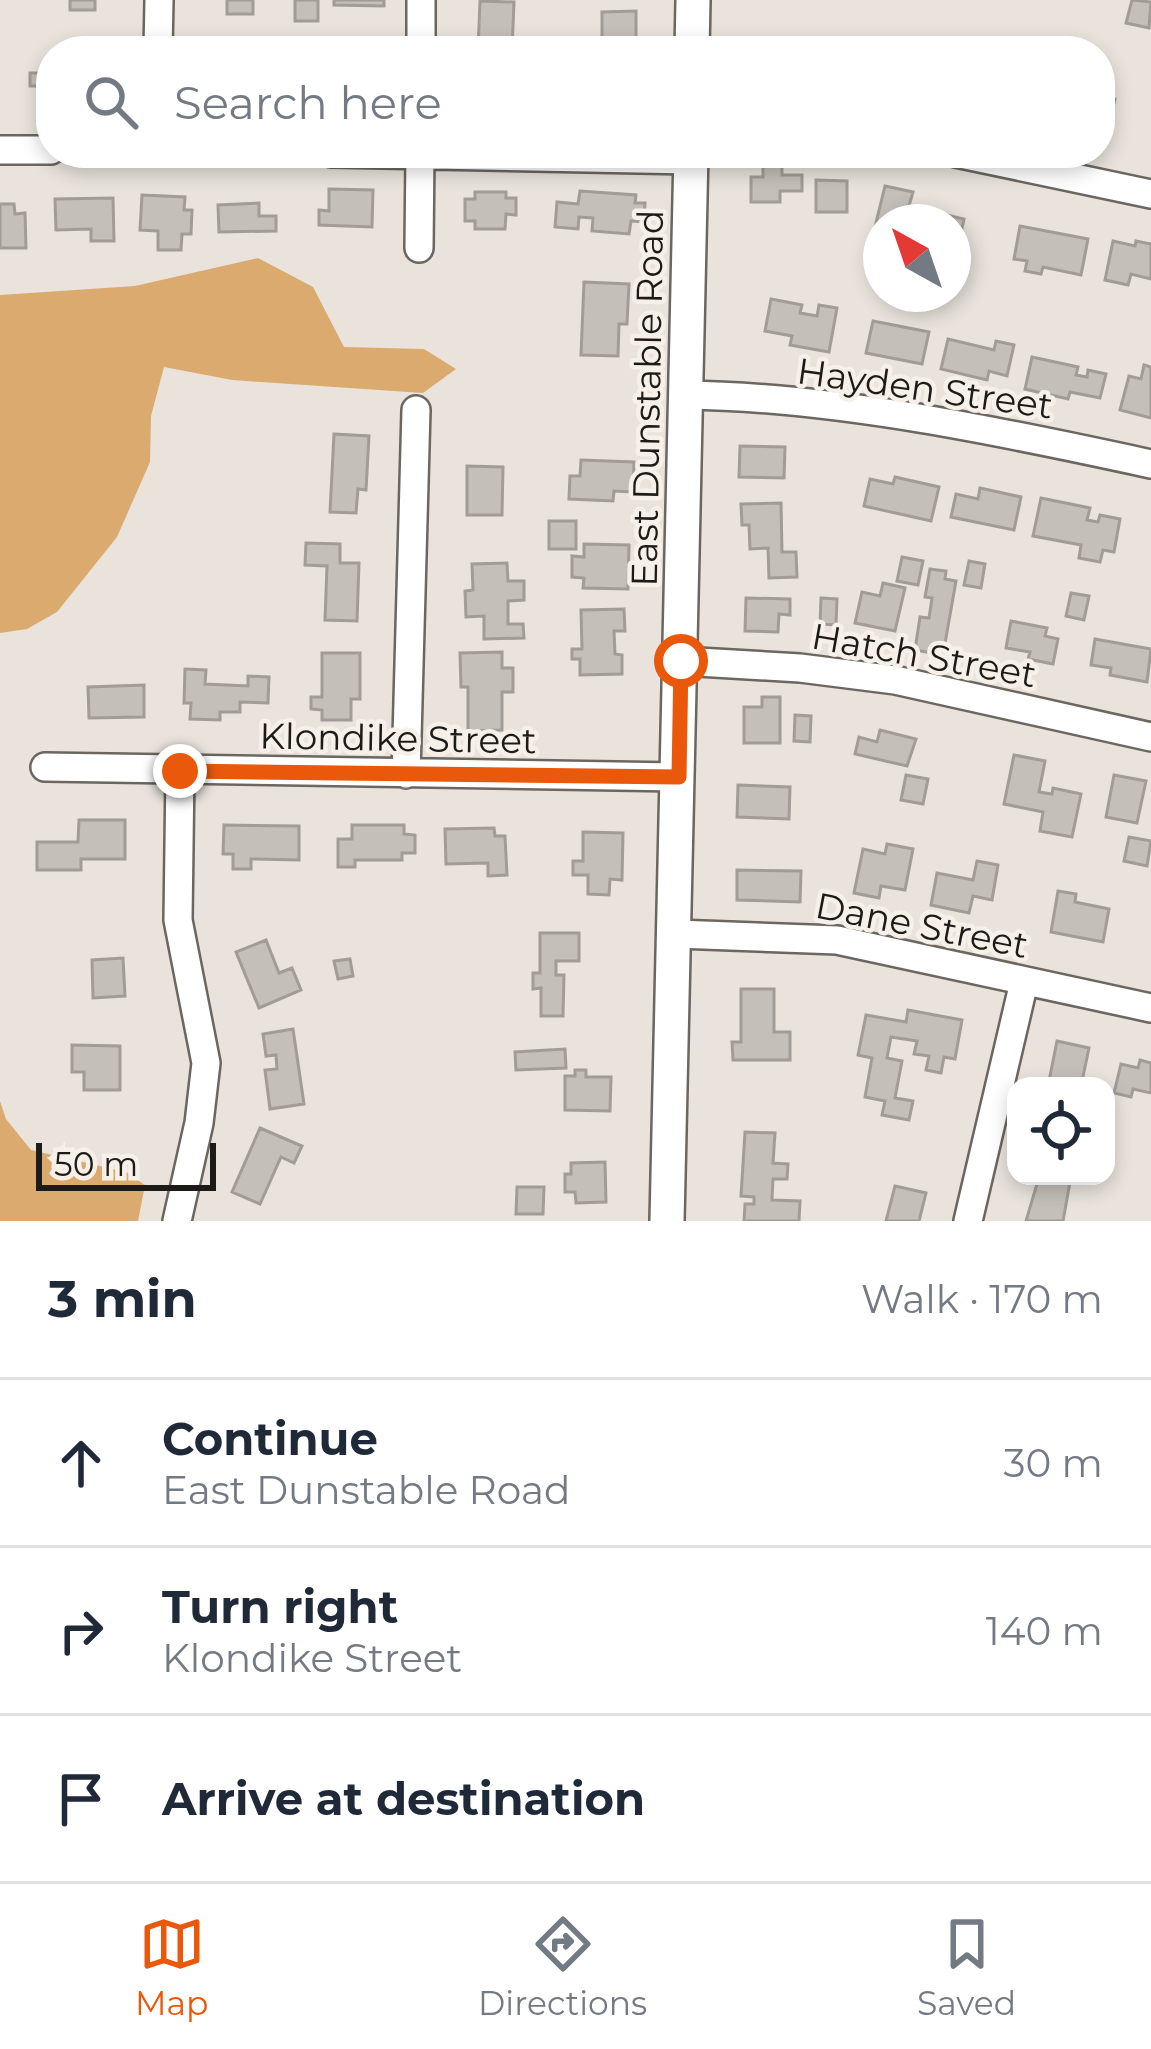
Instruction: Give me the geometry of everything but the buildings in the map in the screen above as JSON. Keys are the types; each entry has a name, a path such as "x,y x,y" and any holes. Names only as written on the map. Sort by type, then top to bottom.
{"street":[{"path":"158,36 159,0"},
{"path":"421,0 421,36"},
{"path":"692,36 693,0"},
{"path":"0,150 36,150"},
{"path":"419,168 419,248"},
{"name":"East Dunstable Road","path":"667,1221 691,168"},
{"path":"1027,168 1151,194"},
{"name":"Hayden Street","path":"686,395 919,419 1151,464"},
{"path":"406,774 416,410"},
{"name":"Hatch Street","path":"681,661 895,680 1151,737"},
{"name":"Klondike Street","path":"45,767 679,777"},
{"path":"177,1221 200,1123 206,1063 179,934 180,771"},
{"name":"Dane Street","path":"676,934 837,940 1151,1008"},
{"path":"968,1221 1024,982"}],"shaded area":[{"path":"258,258 313,287 344,347 424,349 456,369 423,393 232,380 164,367 151,416 150,462 117,537 57,612 27,629 0,633 0,295 135,286"},
{"path":"0,1101 6,1119 31,1150 126,1172 145,1185 138,1221 0,1221"}],"route":[{"path":"180,771 679,777 681,661"}]}
